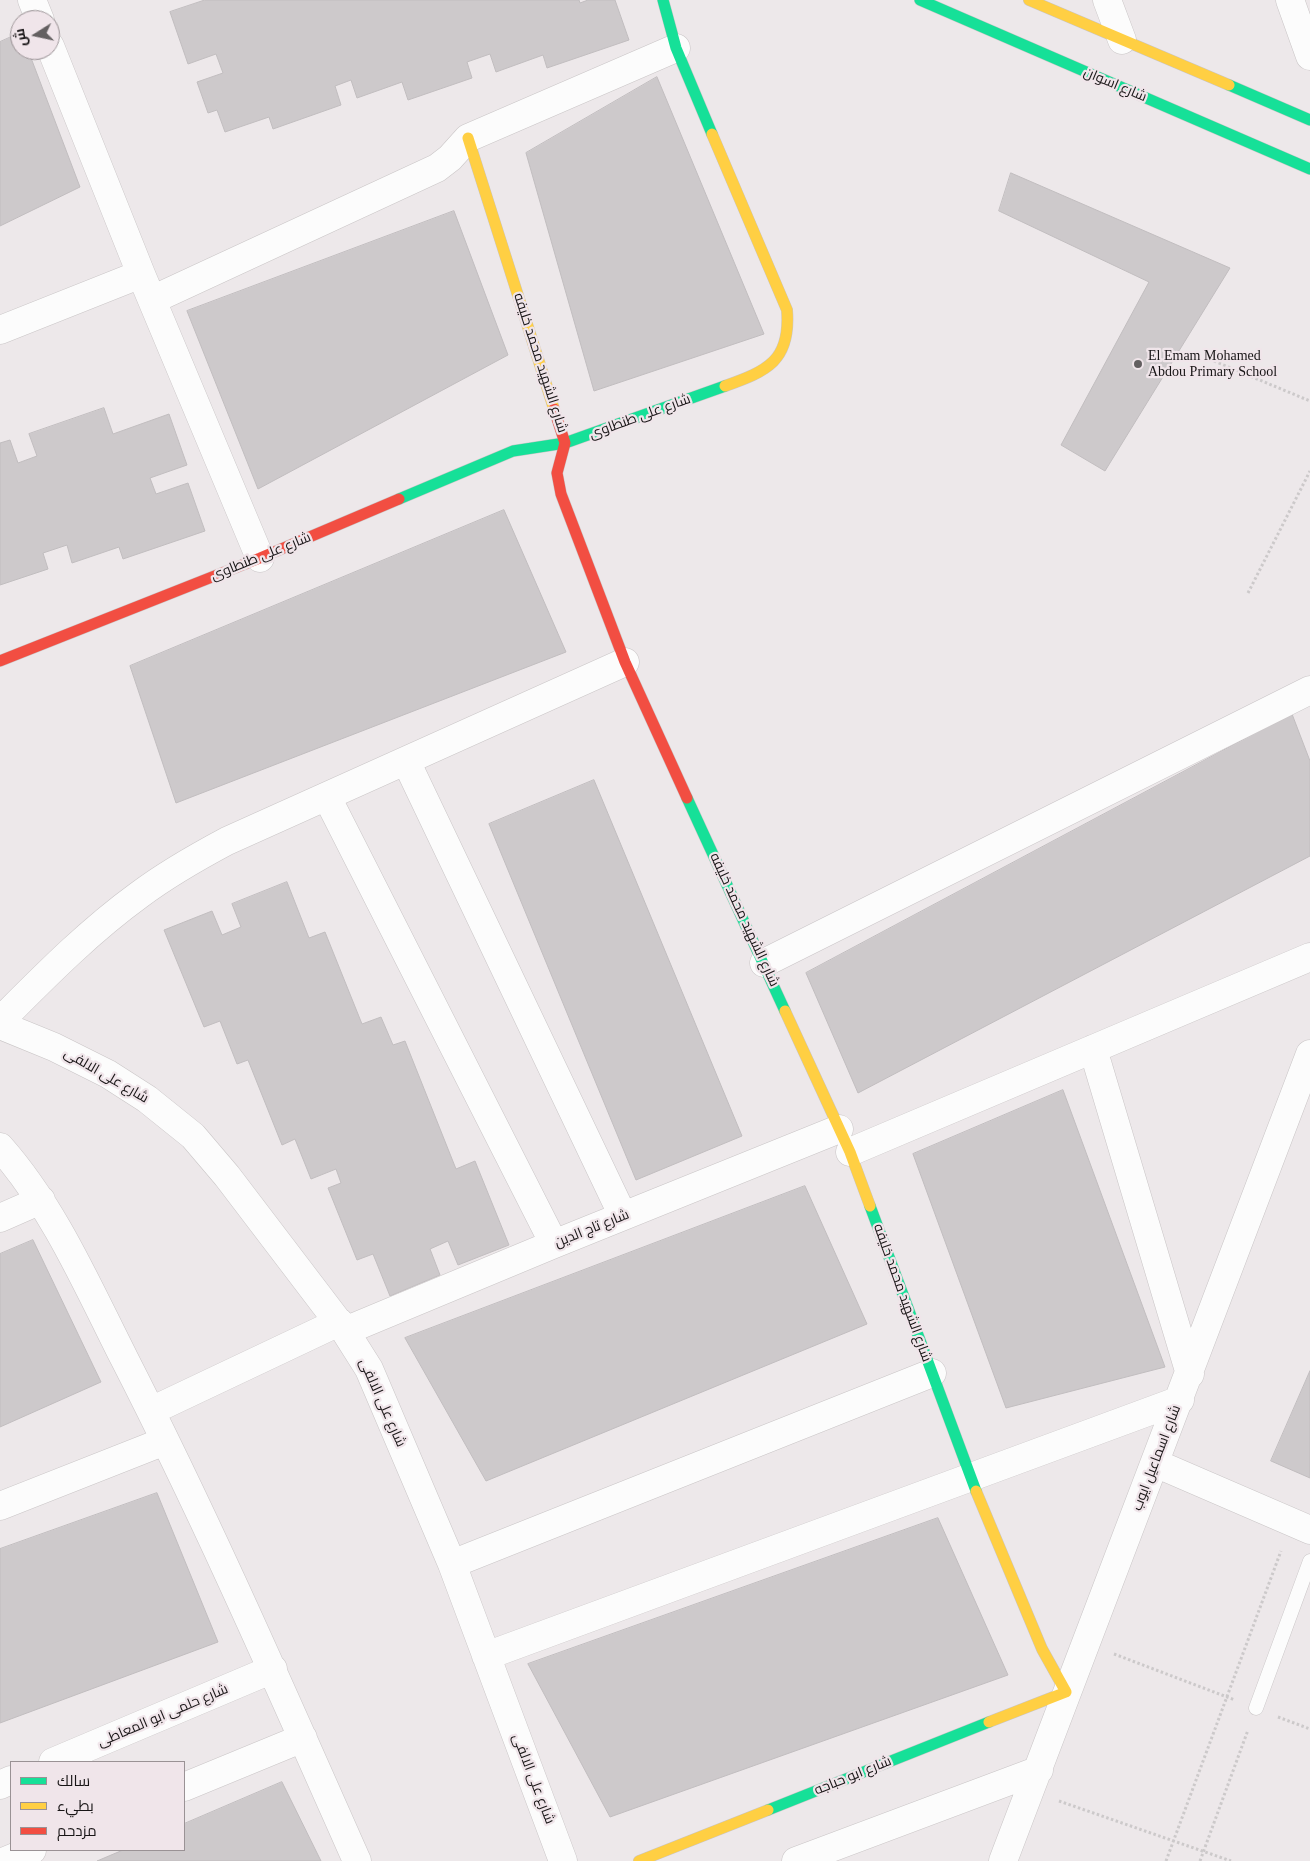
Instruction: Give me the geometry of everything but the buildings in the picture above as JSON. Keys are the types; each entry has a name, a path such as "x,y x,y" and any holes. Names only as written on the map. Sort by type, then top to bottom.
{"street":[{"name":"شارع على طنطاوى","path":"0,661 260,558 513,451 565,443 754,376 768,369 780,357 787,342 789,326 787,310 676,48 664,0"},
{"name":"شارع اسوان","path":"920,0 1310,169"},
{"path":"1030,0 1310,120"},
{"path":"1106,0 1122,40"},
{"path":"1290,0 1310,56"},
{"path":"152,300 437,168 450,158 468,138 676,48"},
{"path":"56,60 141,274 260,558"},
{"name":"شارع الشهيد محمد خليفه","path":"468,138 565,443 557,473 560,494 625,662 844,1140 970,1477 1042,1649 1066,1692"},
{"path":"0,330 141,274"},
{"path":"0,1021 60,961 139,894 180,866 227,841 625,662"},
{"path":"764,963 1310,690"},
{"path":"406,761 623,1216"},
{"path":"326,797 554,1244"},
{"name":"شارع تاج الدين","path":"151,1410 342,1327 623,1216 844,1140 1093,1049 1310,957"},
{"name":"شارع على الالفى","path":"0,1026 54,1047 108,1074 147,1099 193,1136 227,1176 342,1327 369,1369 452,1564 563,1861"},
{"path":"1093,1049 1190,1374"},
{"name":"شارع اسماعيل ايوب","path":"1003,1861 1066,1692 1308,1066"},
{"path":"0,1146 41,1200 151,1410 273,1670 358,1861"},
{"path":"0,1218 41,1200"},
{"path":"452,1564 932,1374"},
{"path":"486,1656 1180,1400"},
{"path":"0,1506 165,1441"},
{"path":"1155,1463 1301,1526"},
{"name":"شارع حلمى ابو المعاطى","path":"55,1761 273,1670"},
{"name":"شارع ابو حباجه","path":"639,1861 1066,1692"},
{"path":"185,1788 303,1738"},
{"path":"796,1861 1034,1780"},
{"path":"4,1861 29,1851"}],"lane":[{"path":"1256,1708 1310,1561"}],"path":[{"path":"1214,361 1310,401"},
{"path":"1248,593 1310,471"},
{"path":"1166,1861 1227,1697 1301,1526"},
{"path":"1085,1643 1310,1729"},
{"path":"1200,1861 1256,1708"},
{"path":"1034,1780 1174,1841 1231,1861"}],"traffic: fast":[{"path":"663,0 676,48 712,134"},
{"path":"920,0 1310,169"},
{"path":"1229,85 1310,120"},
{"path":"399,499 513,451 565,443 725,386"},
{"path":"687,798 785,1011"},
{"path":"870,1206 976,1491"},
{"path":"768,1810 989,1722"}],"traffic: slow":[{"path":"1029,0 1229,85"},
{"path":"712,134 787,310 785,341 780,353 773,362 753,375 725,386"},
{"path":"468,138 554,409"},
{"path":"785,1011 850,1152 870,1206"},
{"path":"976,1491 1042,1649 1066,1692 989,1722"},
{"path":"639,1861 768,1810"}],"traffic: jam":[{"path":"554,409 565,443 557,473 561,494 625,662 687,798"},
{"path":"0,661 260,558 399,499"}],"place":[{"name":"El Emam Mohamed Abdou Primary School","path":"1138,364"}]}
